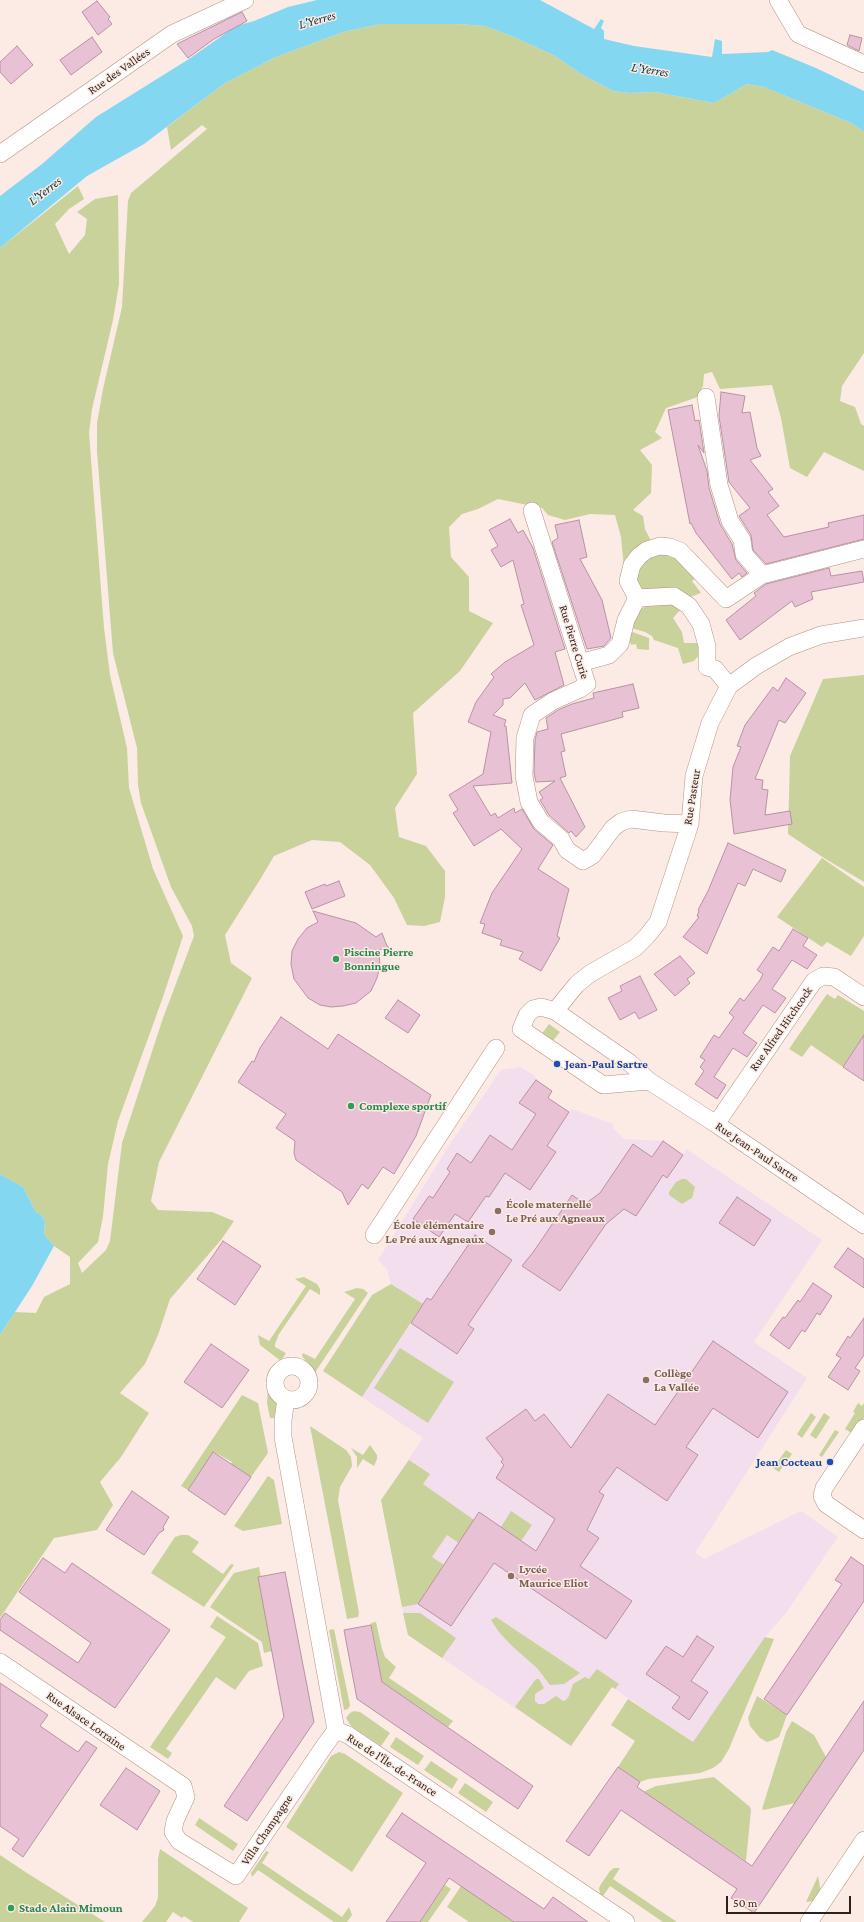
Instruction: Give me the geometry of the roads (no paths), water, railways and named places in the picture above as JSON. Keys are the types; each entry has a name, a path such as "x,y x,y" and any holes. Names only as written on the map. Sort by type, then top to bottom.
{"street":[{"name":"Rue des Vallées","path":"0,154 172,34 245,0"},
{"path":"778,0 798,34 864,64"},
{"path":"706,397 719,485 730,521 742,540 744,554 762,575"},
{"name":"Rue Pierre Curie","path":"532,511 587,684 580,689 553,701 532,715 525,738 524,776 529,802 541,822 561,838 567,850 583,861 593,855 612,828 621,822 631,819 690,824"},
{"path":"637,598 628,581 632,565 639,556 660,546 670,547 680,551 726,599 762,575 864,549"},
{"path":"637,598 674,596 689,606 701,624 707,646 707,667 714,669 728,686"},
{"path":"580,664 609,655 620,644 626,620 637,598"},
{"name":"Rue Pasteur","path":"555,1011 577,984 590,973 635,948 658,922 690,824 694,776 710,723 728,686 756,666 789,647 821,635 864,628"},
{"name":"Rue Alfred Hitchcock","path":"716,1124 814,981 823,976 834,977 864,997"},
{"name":"Rue Jean-Paul Sartre","path":"649,1081 603,1085 521,1029 527,1015 532,1009 541,1007 555,1011 630,1063 649,1081 716,1124 864,1225"},
{"path":"374,1234 496,1048"},
{"name":"Rue de l'Île-de-France","path":"286,1399 283,1420 283,1438 336,1730 348,1735 626,1922"},
{"path":"864,1428 824,1488 822,1496 826,1504 864,1530"},
{"name":"Rue Alsace Lorraine","path":"0,1662 124,1747 174,1779"},
{"name":"Villa Champagne","path":"174,1779 183,1786 186,1797 175,1821 173,1832 179,1841 236,1876 336,1730"},
{"path":"809,1922 864,1840"}],"water":[{"name":"L'Yerres","path":"317,0 540,0 594,29 601,19 604,21 601,28 604,31 604,39 634,46 712,57 715,39 722,41 722,54 768,52 772,50 816,68 864,91 864,132 851,123 764,87 747,84 714,103 655,92 630,93 613,91 581,74 555,56 514,37 485,26 457,24 380,24 343,32 276,57 225,83 144,144 87,176 0,248 0,196 42,164 96,117 189,59 236,26 254,21 288,7"},
{"path":"0,1174 23,1187 36,1212 41,1215 45,1221 44,1234 54,1246 32,1286 0,1335"}],"place":[{"name":"Piscine Pierre Bonningue","path":"336,959"},
{"name":"Jean-Paul Sartre","path":"557,1064"},
{"name":"Complexe sportif","path":"351,1106"},
{"name":"École maternelle Le Pré aux Agneaux","path":"498,1211"},
{"name":"École élémentaire Le Pré aux Agneaux","path":"492,1232"},
{"name":"Collège La Vallée","path":"646,1380"},
{"name":"Jean Cocteau","path":"830,1462"},
{"name":"Lycée Maurice Eliot","path":"511,1576"},
{"name":"Stade Alain Mimoun","path":"11,1908"}]}
